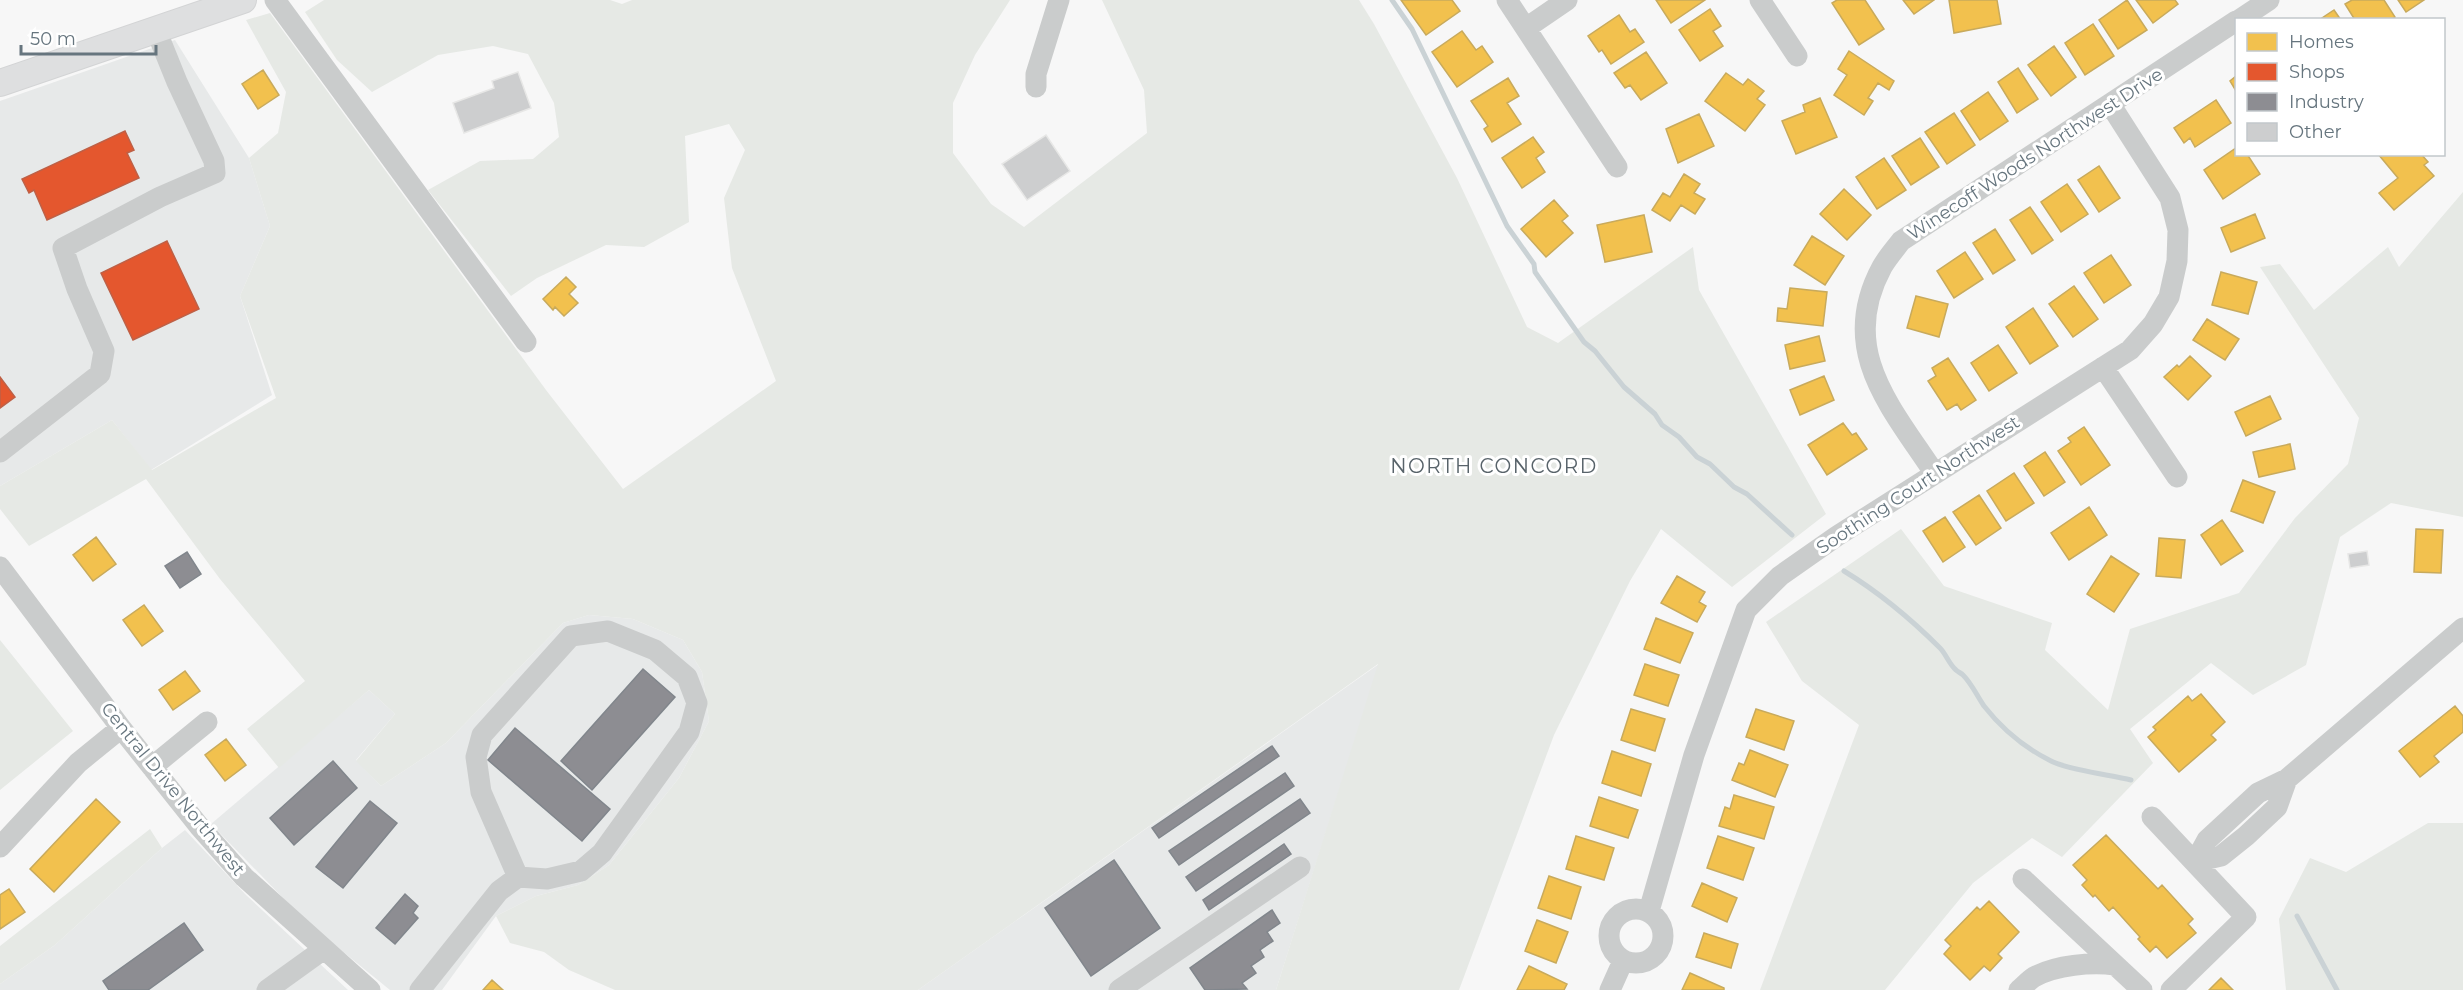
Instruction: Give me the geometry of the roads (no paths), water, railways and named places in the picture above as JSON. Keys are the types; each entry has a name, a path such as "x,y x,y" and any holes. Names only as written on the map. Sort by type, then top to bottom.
{"main road":[{"path":"0,83 243,0"}],"street":[{"path":"274,0 526,342"},
{"path":"1036,87 1036,74 1059,0"},
{"path":"1507,0 1617,167"},
{"path":"1526,28 1567,0"},
{"path":"1760,0 1797,56"},
{"name":"Winecoff Woods Northwest Drive","path":"2241,18 2269,0"},
{"name":"Winecoff Woods Northwest Drive","path":"1935,474 1876,383 1864,347 1866,309 1882,266 1901,241 2235,22"},
{"path":"0,453 100,374 104,351 76,289 63,248 160,197 215,173 214,161 177,82 156,30"},
{"name":"Soothing Court Northwest","path":"1649,911 1694,755 1746,610 1780,576 1837,536 2130,350 2152,324 2169,297 2177,261 2178,230 2170,198 2110,104"},
{"path":"2103,367 2177,477"},
{"name":"Central Drive Northwest","path":"0,567 121,728 199,826 244,877 370,990"},
{"path":"2195,862 2221,856 2277,807 2286,779 2463,628"},
{"path":"420,990 499,891 518,877 547,879 581,871 602,853 689,732 697,703 687,677 655,650 608,631 571,636 482,735 476,757 481,792 518,877"},
{"path":"152,767 207,722"},
{"path":"0,847 78,763 121,728"},
{"path":"2152,817 2246,917 2171,990"},
{"path":"1119,990 1300,867"},
{"path":"2023,879 2142,990"},
{"path":"1634,908 1649,911 1659,921 1664,935 1661,949 1651,960 1637,964 1623,961 1612,952 1608,938 1611,924 1621,913 1634,908"},
{"path":"267,990 324,948"},
{"path":"1610,990 1623,961"},
{"path":"2019,990 2034,977 2057,970 2102,963 2115,965"}],"waterway":[{"path":"1392,0 1412,29 1507,226 1534,264 1535,272 1584,342 1595,351 1624,387 1655,414 1662,425 1679,437 1697,457 1710,464 1734,487 1747,494 1792,535"},
{"path":"1844,571 1882,597 1929,637 1972,686 1991,714 2023,744 2058,764 2131,780"},
{"path":"2297,916 2337,990"}],"district":[{"name":"NORTH CONCORD","path":"1494,466"}]}
